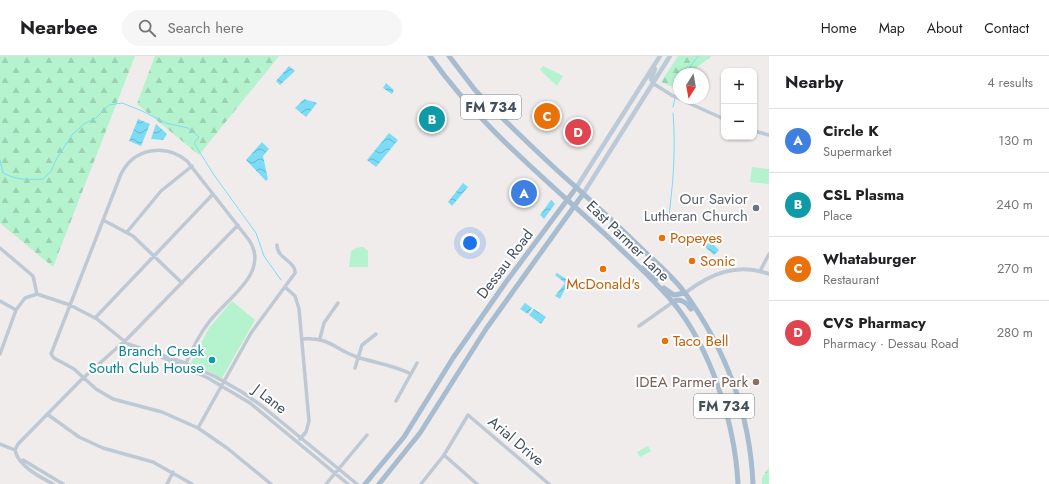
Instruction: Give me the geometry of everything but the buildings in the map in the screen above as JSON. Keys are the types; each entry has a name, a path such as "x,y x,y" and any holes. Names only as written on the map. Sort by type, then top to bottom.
{"main road":[{"name":"East Parmer Lane","path":"430,56 451,84 481,117 641,268 673,302 700,346 715,379 730,426 738,484"},
{"name":"East Parmer Lane","path":"448,56 475,90 495,111 664,270 684,293 708,329 719,349 738,397 750,445 753,484"},
{"name":"Dessau Road","path":"379,484 429,420 465,360 514,287 583,194 654,84 670,56"},
{"name":"Dessau Road","path":"365,484 404,437 453,358 506,282 568,200 660,57"},
{"path":"654,84 651,79 660,57"},
{"path":"642,101 648,85 647,76"},
{"path":"641,268 649,271 670,294 677,295 684,293"},
{"path":"506,282 514,287"},
{"path":"673,302 677,300 687,304 702,325 708,329"},
{"path":"419,415 429,420"}],"street":[{"path":"654,84 683,101 721,118"},
{"path":"757,132 769,135"},
{"path":"184,368 195,343 206,326 253,272 255,261 254,249 238,225 192,166 182,157 168,151 155,150 137,156 128,163 121,174 51,354 54,358 74,369 96,390 113,399 171,416 198,428 227,448 271,484"},
{"path":"127,232 157,195 192,166"},
{"path":"95,318 213,194"},
{"path":"103,220 127,232 182,283"},
{"path":"15,450 18,444 47,414 83,378 124,341 238,225"},
{"path":"198,428 257,323 295,273 295,269 280,256 276,245"},
{"path":"0,248 33,276 37,294 25,298 16,310 0,354"},
{"path":"760,271 769,254"},
{"path":"684,293 705,279 723,271 740,269 760,271 769,274"},
{"path":"285,287 297,300 302,338 309,421 306,432 298,442"},
{"name":"J Lane","path":"37,294 70,305 95,318 124,341 186,364 224,381 251,398 357,484"},
{"path":"0,301 16,310"},
{"path":"639,326 673,302"},
{"path":"320,338 324,323 338,303"},
{"path":"356,368 362,345 376,334"},
{"path":"302,338 320,338 358,358 392,366 411,374"},
{"name":"J Lane","path":"156,354 221,385 250,403 348,484"},
{"path":"396,401 416,363"},
{"path":"47,414 70,432 87,441 109,450 153,462 192,484"},
{"name":"Arial Drive","path":"444,456 468,415 549,484"},
{"path":"326,484 366,434"},
{"path":"0,444 15,450 28,469 53,484"},
{"path":"421,484 444,456 477,484"},
{"path":"20,458 62,484"},
{"path":"167,484 173,472"}],"green space":[{"path":"0,56 135,56 53,267 0,223"},
{"path":"155,56 279,56 199,155 137,104"},
{"path":"678,56 712,56 697,68 673,68 673,87 661,82"},
{"path":"543,66 563,76 557,86 540,70"},
{"path":"752,167 769,169 769,184 750,182"},
{"path":"363,247 368,251 368,267 349,267 351,251 356,248"},
{"path":"232,301 255,320 222,378 191,363 209,328"},
{"path":"648,446 651,451 640,457 637,452"},
{"path":"769,467 769,484 762,484 762,478"}],"water":[{"path":"289,66 295,71 280,85 276,81"},
{"path":"386,83 394,90 392,94 383,88"},
{"path":"304,99 317,103 306,117 295,108"},
{"path":"138,119 150,124 141,146 129,141"},
{"path":"156,124 167,134 163,140 151,139"},
{"path":"389,133 398,140 376,167 367,160"},
{"path":"262,142 269,149 263,156 268,179 266,181 246,160"},
{"path":"463,183 468,187 452,206 448,202"},
{"path":"551,200 555,204 544,219 540,215"},
{"path":"705,242 712,243 719,250 714,255 705,247"},
{"path":"557,273 569,281 560,299 555,296 565,283 555,275"},
{"path":"525,303 532,308 528,314 520,309"},
{"path":"534,309 546,317 541,324 529,315"}],"waterway":[{"path":"689,68 698,56"},
{"path":"0,160 3,173 23,179 43,179 51,171 57,158 72,135 84,124 96,118 109,105 122,103 166,123 188,128 199,137 194,143 214,175 256,233 264,256 281,280"},
{"path":"668,223 674,168 673,113"}],"place":[{"name":"Whataburger","path":"547,116"},
{"name":"CSL Plasma","path":"432,119"},
{"name":"CVS Pharmacy","path":"578,132"},
{"name":"Circle K","path":"524,193"},
{"name":"Our Savior Lutheran Church","path":"756,208"},
{"name":"Popeyes","path":"662,238"},
{"name":"Sonic","path":"692,261"},
{"name":"McDonald's","path":"603,269"},
{"name":"Taco Bell","path":"665,341"},
{"name":"Branch Creek South Club House","path":"212,360"},
{"name":"IDEA Parmer Park","path":"756,382"}]}
